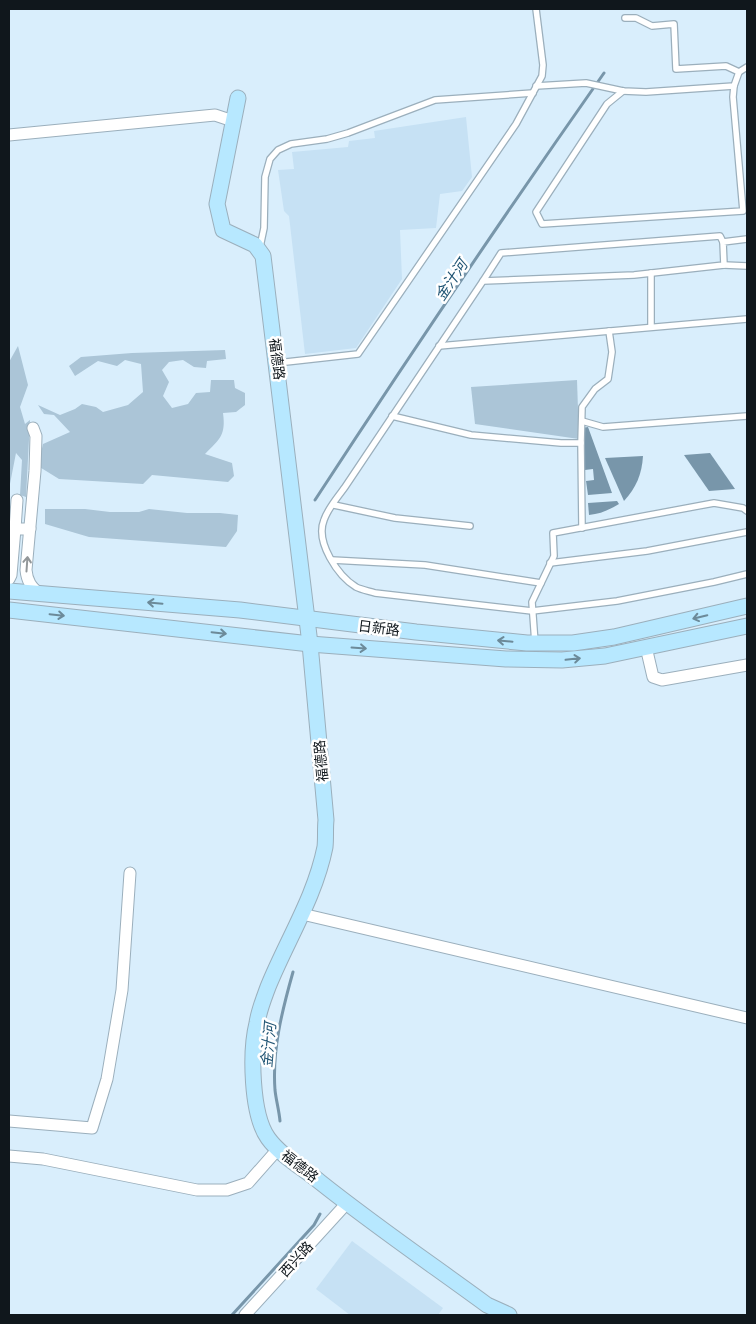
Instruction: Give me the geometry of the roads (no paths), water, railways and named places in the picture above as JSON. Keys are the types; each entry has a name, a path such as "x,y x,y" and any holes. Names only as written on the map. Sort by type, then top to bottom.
{"main road":[{"path":"238,98 217,204 223,230 259,249"},
{"name":"福德路","path":"259,249 263,256 308,620 326,820 325,845 318,872 302,914 273,973 256,1024 254,1082 260,1123 267,1137 278,1149 347,1203 487,1305 509,1315"},
{"name":"日新路","path":"9,591 240,610 308,620 535,643 573,643 614,637 747,606"},
{"name":"日新路","path":"9,610 310,644 506,659 562,660 605,656 747,626"}],"street":[{"path":"9,135 214,115 233,121"},
{"path":"33,428 36,436 35,462 27,578 32,587 40,594"},
{"path":"9,579 11,575 17,500"},
{"path":"15,529 30,529"},
{"path":"646,647 654,677 662,680 747,665"},
{"path":"9,1120 92,1128 106,1079 122,990 130,872"},
{"path":"302,914 747,1018"},
{"path":"9,1156 43,1159 197,1190 227,1190 248,1183 278,1149"},
{"name":"西兴路","path":"244,1315 347,1203"}],"lane":[{"path":"277,363 358,354 516,124 542,76 543,65 536,9"},
{"path":"625,18 636,18 652,26 674,24 676,69 726,66 739,72"},
{"path":"623,91 607,104 536,212 542,224 743,211 733,96 739,72 747,67"},
{"path":"536,86 586,83 623,91 646,92 734,86"},
{"path":"259,249 264,228 265,177 270,159 278,150 291,144 327,139 348,133 435,100 533,93"},
{"path":"724,265 723,242 720,236 501,253 324,520 322,530 326,549 332,560 340,573 356,587 375,593 532,611 617,602 747,574"},
{"path":"723,242 747,239"},
{"path":"483,280 651,273 724,265 747,266"},
{"path":"651,273 651,327"},
{"path":"439,346 747,319"},
{"path":"582,528 582,407 595,388 608,379 612,352 608,331"},
{"path":"392,416 470,435 581,443"},
{"path":"582,421 603,427 747,416"},
{"path":"535,643 532,602 554,556 553,533 714,503 744,508 747,511"},
{"path":"334,505 395,518 470,526"},
{"path":"550,563 647,551 747,532"},
{"path":"332,560 425,564 541,583"}],"waterway":[{"name":"金汁河","path":"315,500 458,285 604,73"},
{"name":"金汁河","path":"280,1121 274,1075 276,1045 293,972"},
{"name":"金汁河","path":"232,1315 314,1225 320,1214"}]}
